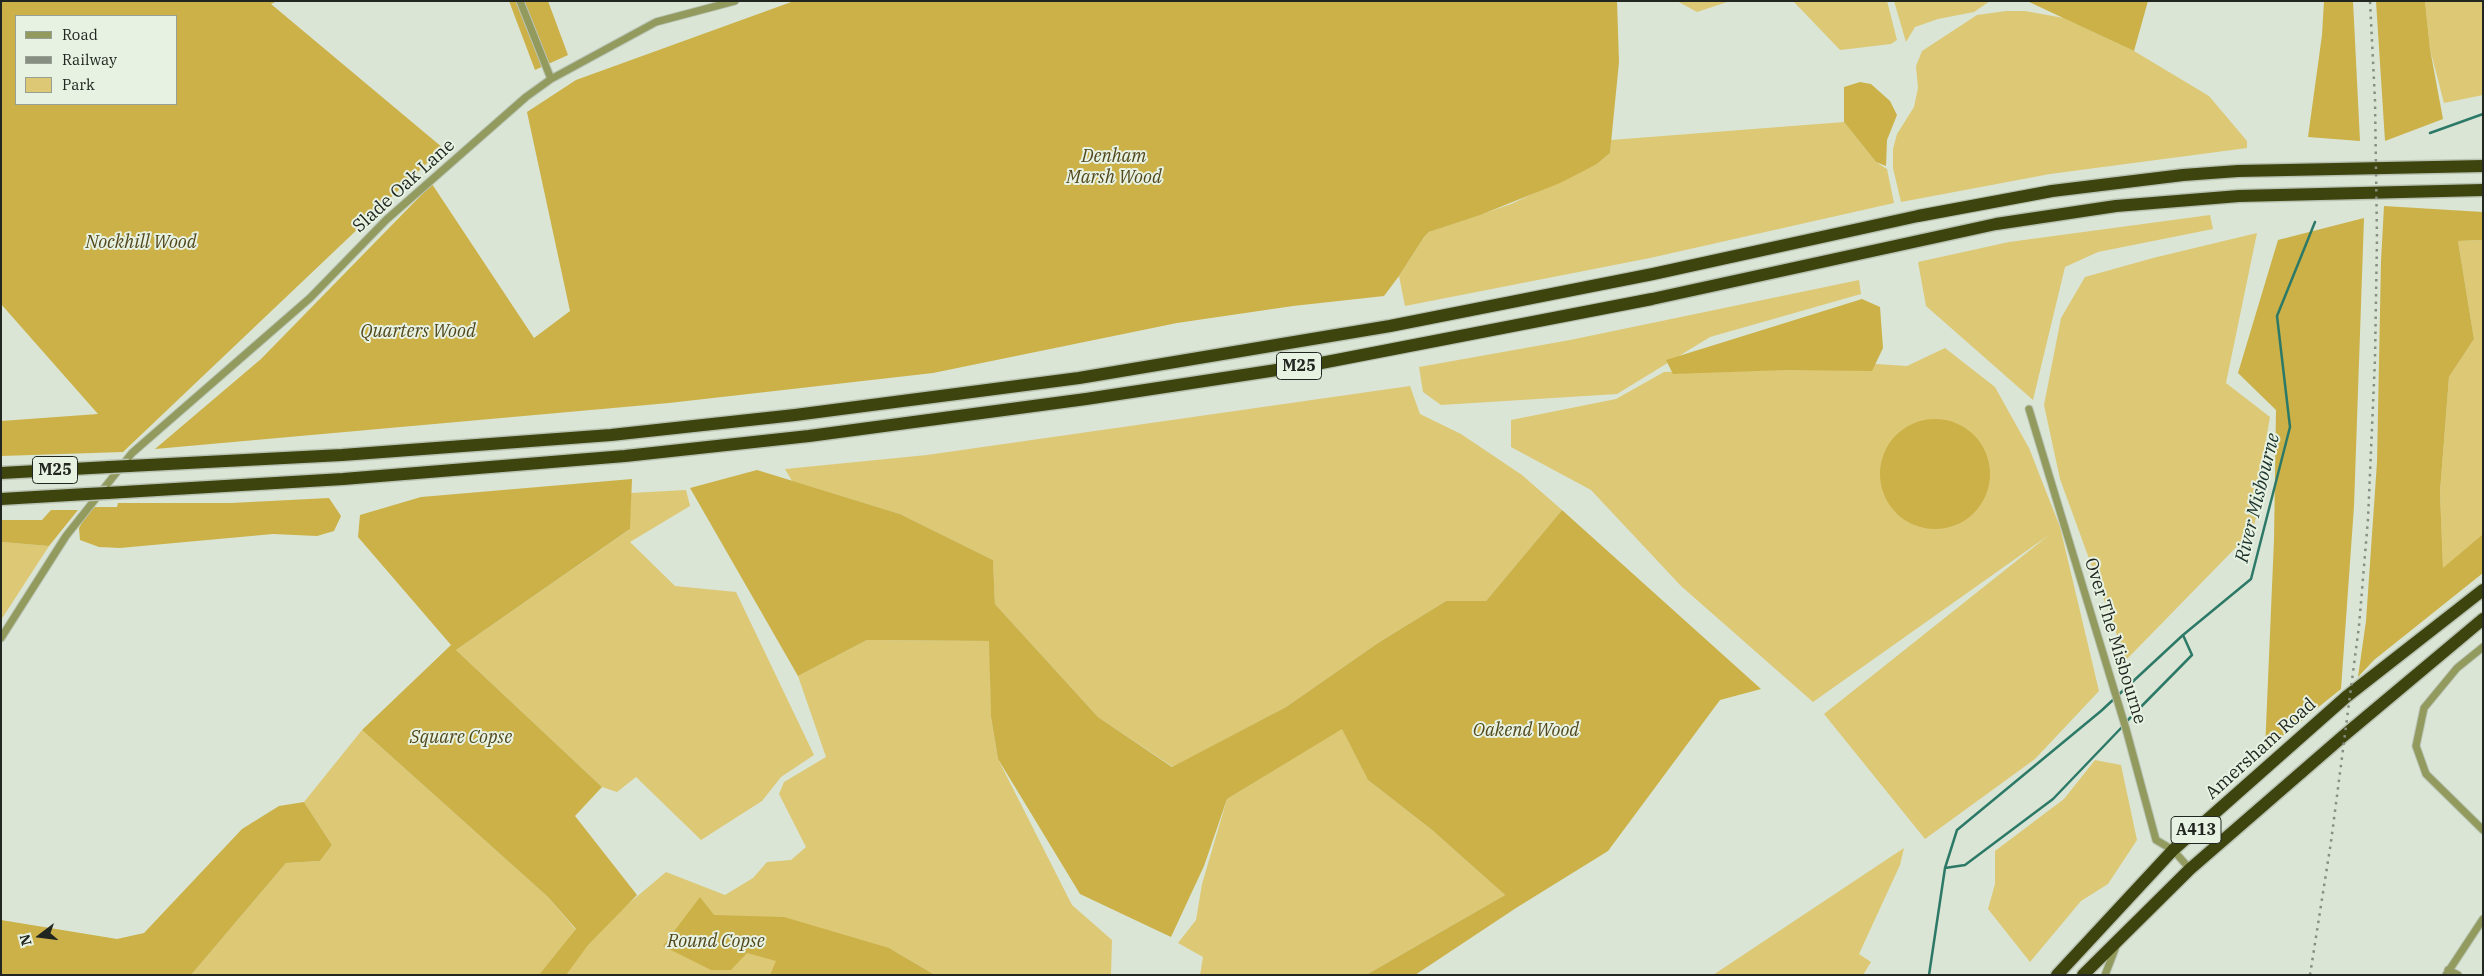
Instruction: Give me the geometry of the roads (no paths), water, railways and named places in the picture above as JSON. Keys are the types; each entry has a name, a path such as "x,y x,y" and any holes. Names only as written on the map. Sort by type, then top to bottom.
{"highway":[{"name":"M25","path":"1,473 342,455 611,435 804,414 1079,378 1390,326 1662,272 1918,216 2052,191 2184,175 2238,171 2483,166"},
{"name":"M25","path":"1,499 87,501 107,493 363,478 626,456 809,436 1086,399 1316,364 1537,322 1924,239 2030,219 2116,206 2238,196 2483,190"},
{"name":"Amersham Road","path":"2057,975 2173,850 2346,697 2483,590"},
{"name":"A413","path":"2084,975 2190,869 2333,744 2483,619"}],"street":[{"path":"520,1 550,79"},
{"name":"Slade Oak Lane","path":"1,638 87,501 132,453 310,298 386,220 526,97 550,79 656,22 735,1"},
{"name":"Over The Misbourne","path":"2029,409 2115,690 2156,840 2173,850 2190,869"},
{"path":"2483,647 2457,668 2424,708 2416,746 2426,774 2483,830"},
{"path":"2458,975 2447,972 2483,919"},
{"path":"2105,975 2119,939"}],"waterway":[{"name":"River Misbourne","path":"2430,133 2483,114"},
{"name":"River Misbourne","path":"1929,975 1945,868 1957,830 2101,711 2183,635 2251,579 2290,427 2277,316 2315,222"},
{"name":"River Misbourne","path":"2126,722 2192,655 2183,635"},
{"name":"River Misbourne","path":"1945,868 1965,865 2053,799 2123,726"}],"railway":[{"path":"2310,975 2331,842 2359,626 2368,519 2375,359 2377,238 2375,101 2370,1"}],"park label":[{"name":"Denham Marsh Wood","path":"1114,167"},
{"name":"Nockhill Wood","path":"141,243"},
{"name":"Quarters Wood","path":"418,332"},
{"name":"Oakend Wood","path":"1526,731"},
{"name":"Square Copse","path":"461,738"},
{"name":"Round Copse","path":"716,942"}]}
